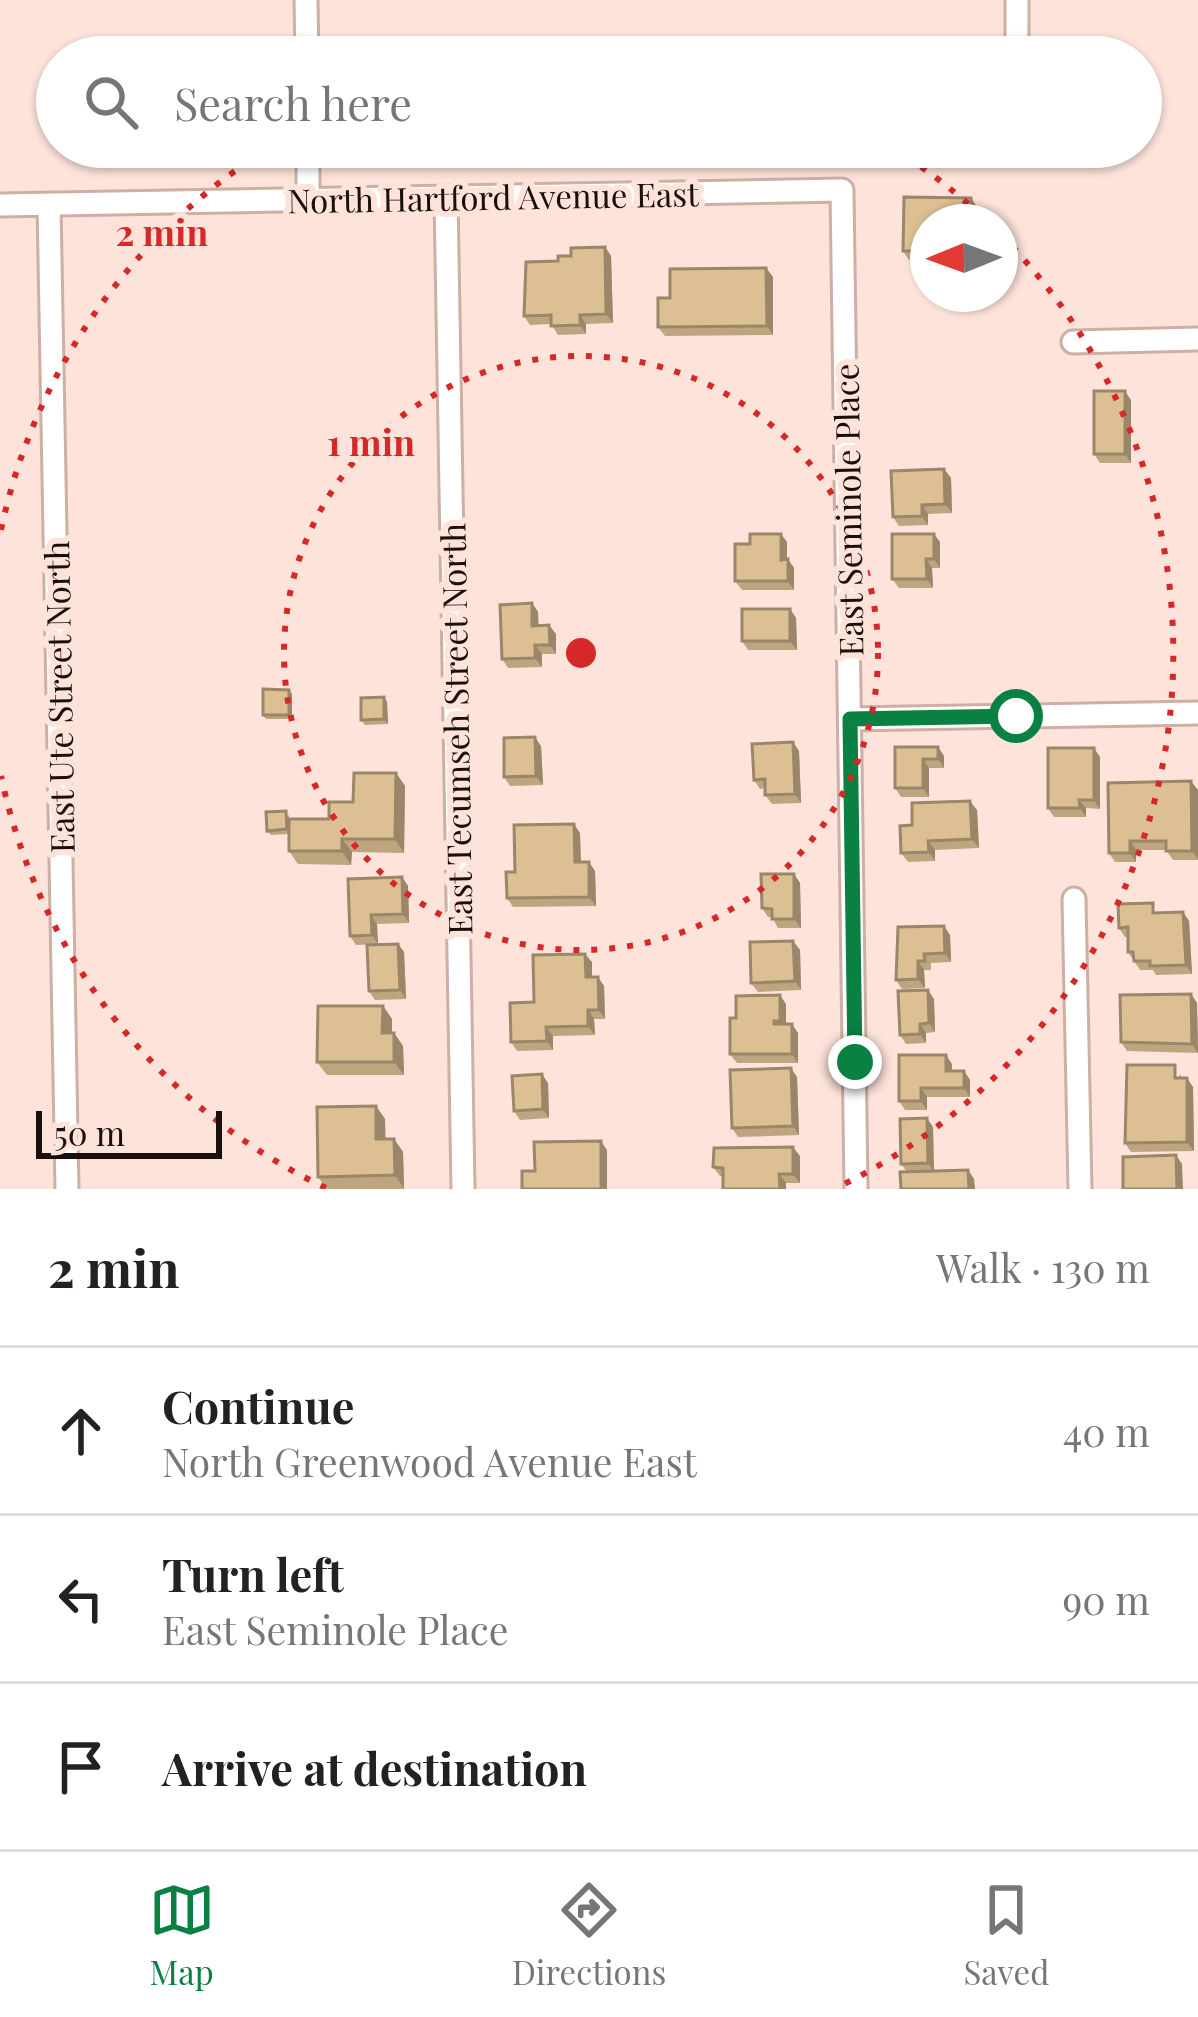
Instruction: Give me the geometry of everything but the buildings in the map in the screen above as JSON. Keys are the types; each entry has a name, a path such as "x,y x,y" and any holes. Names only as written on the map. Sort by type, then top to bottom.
{"street":[{"path":"306,0 307,36"},
{"path":"1017,0 1018,36"},
{"path":"308,168 308,200"},
{"name":"North Hartford Avenue East","path":"0,205 842,190"},
{"name":"East Seminole Place","path":"842,190 856,1189"},
{"name":"East Tecumseh Street North","path":"446,197 463,1189"},
{"name":"East Ute Street North","path":"50,204 67,1189"},
{"path":"1072,342 1198,339"},
{"path":"850,719 1198,713"},
{"path":"1075,899 1080,1189"}],"route":[{"path":"855,1062 850,719 1016,716"}]}
